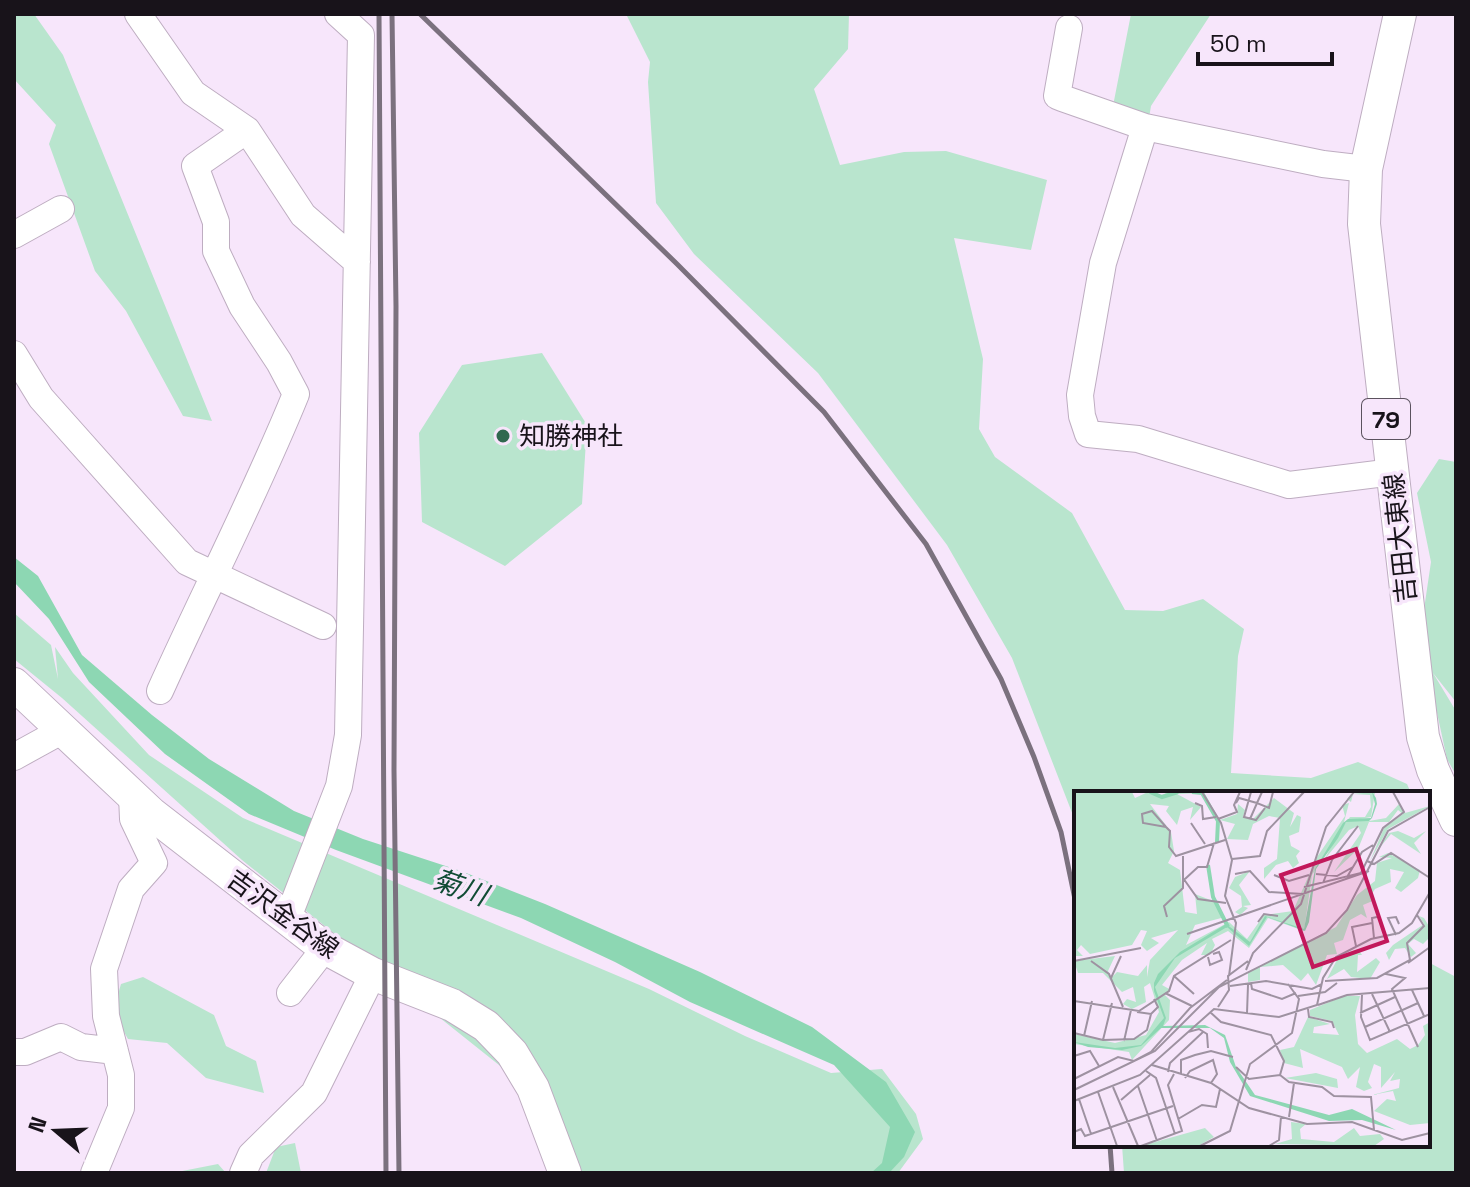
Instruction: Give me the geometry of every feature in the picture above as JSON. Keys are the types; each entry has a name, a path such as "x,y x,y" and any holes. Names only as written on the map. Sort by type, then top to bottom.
{"main road":[{"name":"吉田大東線","path":"1400,14 1366,169 1364,224 1423,737 1437,781 1456,820"},
{"name":"吉沢金谷線","path":"14,684 152,814 325,948 373,974 452,1005 486,1026 512,1053 533,1088 565,1173"}],"street":[{"path":"138,14 193,93 247,130 303,215 357,262"},
{"path":"287,920 339,786 348,735 361,35 338,14"},
{"path":"1069,28 1057,96 1145,127 1323,164 1366,169"},
{"path":"1145,127 1103,263 1080,395 1088,434 1138,439 1289,485 1393,472"},
{"path":"160,691 269,459 296,394 242,306 216,251 216,222 195,166 247,130"},
{"path":"14,235 61,209"},
{"path":"14,354 41,398 187,562 323,626"},
{"path":"14,757 63,730"},
{"path":"94,1173 121,1108 121,1075 106,1016 104,969 131,889 154,863 133,819 132,795"},
{"path":"290,993 325,948"},
{"path":"243,1173 251,1155 314,1093 373,974"},
{"path":"14,1052 25,1052 61,1037 81,1047 115,1051"}],"shaded area":[{"path":"14,14 34,14 63,55 212,421 183,416 126,311 95,271 49,144 56,125 14,79"},
{"path":"626,14 849,14 848,49 814,89 840,165 904,152 946,151 1047,180 1031,250 954,238 983,359 979,429 995,457 1072,513 1125,610 1163,611 1203,599 1244,629 1238,656 1231,773 1311,778 1358,762 1407,784 1410,791 1074,791 1074,818 1012,658 947,545 818,373 694,254 656,203 648,82 650,62"},
{"path":"1131,14 1211,14 1151,106 1148,124 1112,111"},
{"path":"542,353 587,425 582,504 505,566 422,522 419,433 462,365"},
{"path":"1439,459 1456,462 1456,702 1433,673 1456,711 1456,775 1447,759 1426,662 1423,616 1431,562 1417,493"},
{"path":"14,613 51,645 58,679 55,647 73,673 149,755 243,818 649,989 745,1036 831,1073 882,1069 916,1114 923,1139 898,1173 560,1173 509,1073 242,860 62,698 14,659"},
{"path":"1430,963 1456,977 1456,1173 1124,1173 1122,1147 1430,1147"},
{"path":"143,977 214,1015 226,1046 256,1061 264,1093 206,1078 167,1043 128,1039 117,1012 119,992 121,984"},
{"path":"295,1143 301,1173 266,1173 276,1147"},
{"path":"218,1164 226,1173 172,1173"}],"water":[{"name":"菊川","path":"14,557 38,576 82,655 209,759 294,811 545,904 700,972 812,1027 886,1082 915,1132 904,1157 889,1173 871,1173 882,1163 890,1127 834,1065 690,1002 615,962 521,918 336,850 249,814 165,754 89,682 49,619 14,582"}],"railway":[{"path":"379,14 386,1173"},
{"path":"392,14 396,306 394,770 399,1173"},
{"path":"420,14 824,412 926,544 1001,679 1034,757 1061,832 1074,894"},
{"path":"1110,1147 1112,1173"}],"place":[{"name":"知勝神社","path":"503,436"}]}
